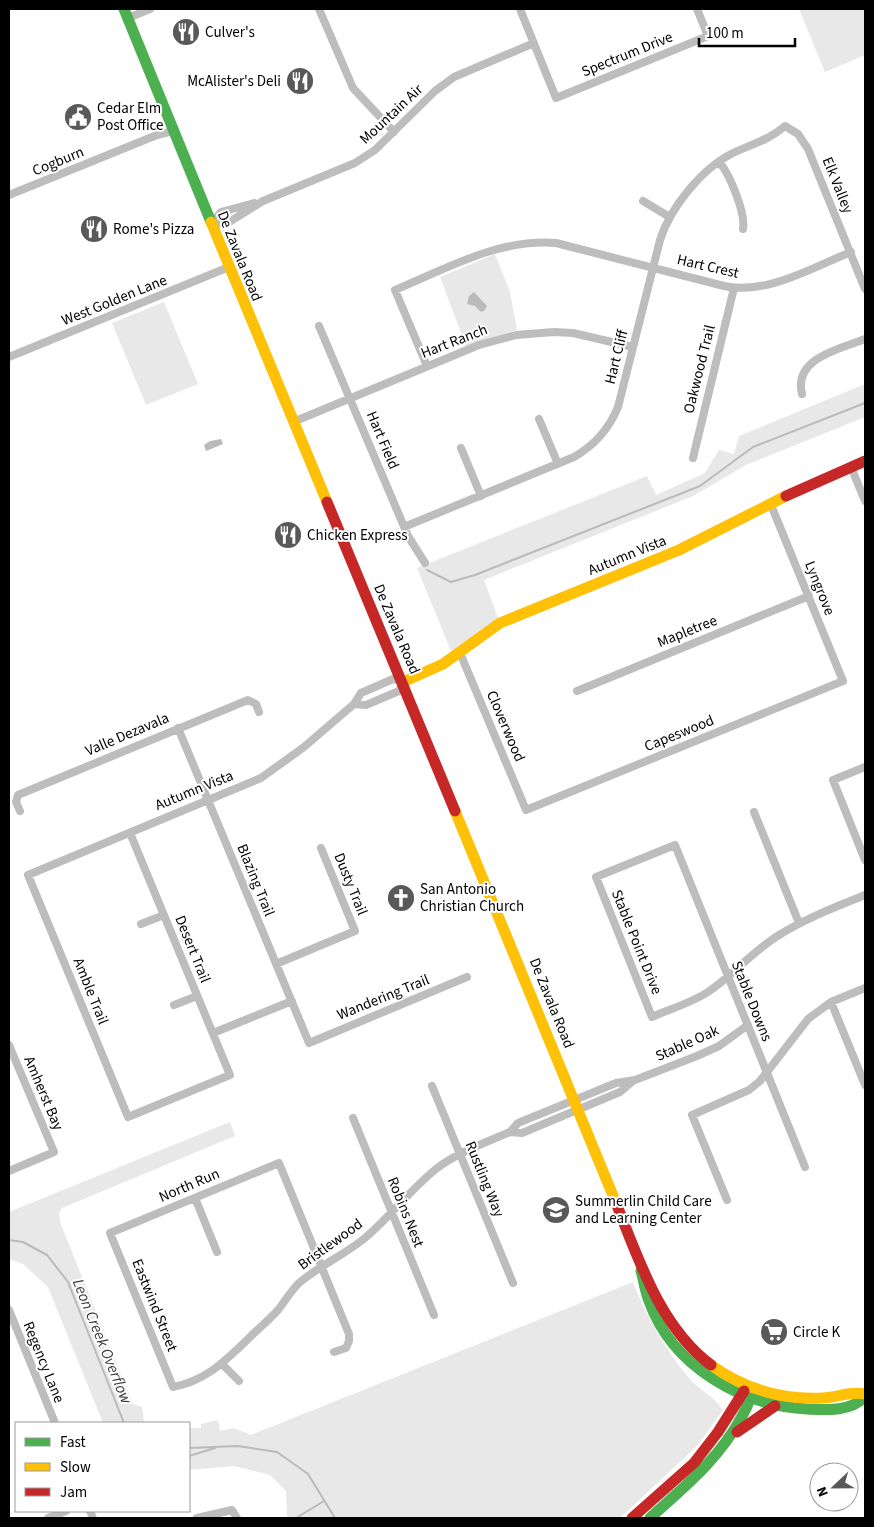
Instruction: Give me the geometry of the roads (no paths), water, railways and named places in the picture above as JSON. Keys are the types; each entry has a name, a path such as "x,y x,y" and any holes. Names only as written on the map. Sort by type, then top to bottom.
{"main road":[{"name":"De Zavala Road","path":"126,13 211,224 577,1104 640,1262 670,1319 690,1347 711,1365 749,1386 794,1398 826,1398 854,1391 865,1395 859,1404 829,1410 807,1411 775,1406 745,1397 712,1379 694,1366 666,1333 644,1289 640,1262"},
{"name":"Autumn Vista","path":"402,682 437,668 500,623 680,550 818,480 865,461"},
{"path":"712,1379 725,1398 731,1412"},
{"path":"733,1434 749,1386"},
{"path":"632,1518 694,1462 707,1448 731,1412 745,1397"},
{"path":"650,1518 702,1472 733,1434 775,1406"}],"street":[{"path":"126,13 150,9"},
{"path":"319,9 353,88 394,132"},
{"path":"520,9 534,43"},
{"name":"Spectrum Drive","path":"534,43 556,98 708,36 697,9"},
{"name":"Mountain Air","path":"211,224 221,212 263,201 355,163 375,149 454,77 534,43"},
{"name":"Hart Cliff","path":"404,526 558,464 590,446 610,424 621,398 653,267 668,216 686,193 720,162 734,153 771,137 785,126"},
{"name":"Elk Valley","path":"785,126 798,134 808,150 865,289"},
{"name":"Cogburn","path":"9,195 157,135 173,131"},
{"path":"720,162 726,171 744,217 743,229"},
{"path":"643,201 668,216"},
{"name":"Hart Crest","path":"427,366 395,290 505,246 557,239 734,288 760,287 778,282 850,252"},
{"name":"West Golden Lane","path":"9,357 229,267"},
{"name":"Oakwood Trail","path":"693,458 734,288"},
{"name":"Hart Field","path":"319,326 404,526 425,563"},
{"name":"Hart Ranch","path":"293,422 497,339 535,332 573,333 633,347"},
{"path":"802,394 801,379 804,371 812,361 865,339"},
{"path":"539,419 558,464"},
{"path":"461,448 481,496"},
{"path":"852,467 865,500"},
{"name":"Lyngrove","path":"771,505 842,681"},
{"name":"Mapletree","path":"577,691 808,596"},
{"name":"Cloverwood","path":"460,652 526,810"},
{"name":"Autumn Vista","path":"28,875 248,784 274,770 354,704 361,693 393,679 402,682 399,691 366,705 354,704"},
{"name":"Capeswood","path":"526,810 842,681"},
{"name":"Valle Dezavala","path":"20,811 16,802 18,795 178,728 248,700 256,704 259,712"},
{"name":"Blazing Trail","path":"178,728 309,1043"},
{"path":"865,767 833,780 865,860"},
{"path":"754,812 799,923"},
{"name":"Desert Trail","path":"130,833 230,1075"},
{"name":"Stable Downs","path":"596,877 675,845 805,1167"},
{"name":"Dusty Trail","path":"276,964 355,932 321,848"},
{"name":"Amble Trail","path":"28,875 128,1118 230,1075"},
{"name":"Stable Point Drive","path":"596,877 652,1017 699,997 727,976"},
{"path":"727,976 777,936 799,923 865,895"},
{"path":"141,924 164,915"},
{"name":"Wandering Trail","path":"309,1043 467,977"},
{"path":"726,1200 692,1115 744,1094 755,1086 767,1073 799,1029 831,1002 865,988"},
{"path":"174,1005 197,996"},
{"path":"213,1033 292,1001"},
{"path":"831,1002 865,1085"},
{"name":"Stable Oak","path":"577,1104 620,1092 635,1080 719,1046 748,1026"},
{"name":"Amherst Bay","path":"9,1045 54,1152 9,1171"},
{"name":"Rustling Way","path":"432,1086 513,1284"},
{"name":"Bristlewood","path":"173,1387 199,1380 222,1364 271,1317 295,1287 348,1251 392,1212 434,1170 460,1154 510,1132 522,1133 577,1104"},
{"name":"Robins Nest","path":"353,1118 434,1315"},
{"name":"North Run","path":"110,1233 279,1163 322,1268"},
{"path":"195,1198 217,1252"},
{"name":"Eastwind Street","path":"110,1233 173,1387"},
{"path":"322,1268 349,1341 346,1348 334,1352"},
{"name":"Regency Lane","path":"9,1310 55,1422"},
{"path":"222,1364 239,1381"},
{"path":"197,1518 232,1510 237,1518"},
{"path":"48,1518 63,1512"}],"waterway":[{"path":"427,570 451,582 475,575 700,486 753,447 865,403"},
{"name":"Leon Creek Overflow","path":"9,1240 23,1242 47,1255 68,1282 124,1422"},
{"name":"Leon Creek Overflow","path":"190,1448 238,1446 277,1452 308,1474 335,1518"},
{"path":"190,1456 215,1448"},
{"path":"296,1518 324,1501"}],"place":[{"name":"Culver's","path":"186,32"},
{"name":"McAlister's Deli","path":"300,81"},
{"name":"Cedar Elm Post Office","path":"78,117"},
{"name":"Rome's Pizza","path":"94,229"},
{"name":"Chicken Express","path":"288,535"},
{"name":"San Antonio Christian Church","path":"401,898"},
{"name":"Summerlin Child Care and Learning Center","path":"556,1210"},
{"name":"Circle K","path":"774,1332"}]}
